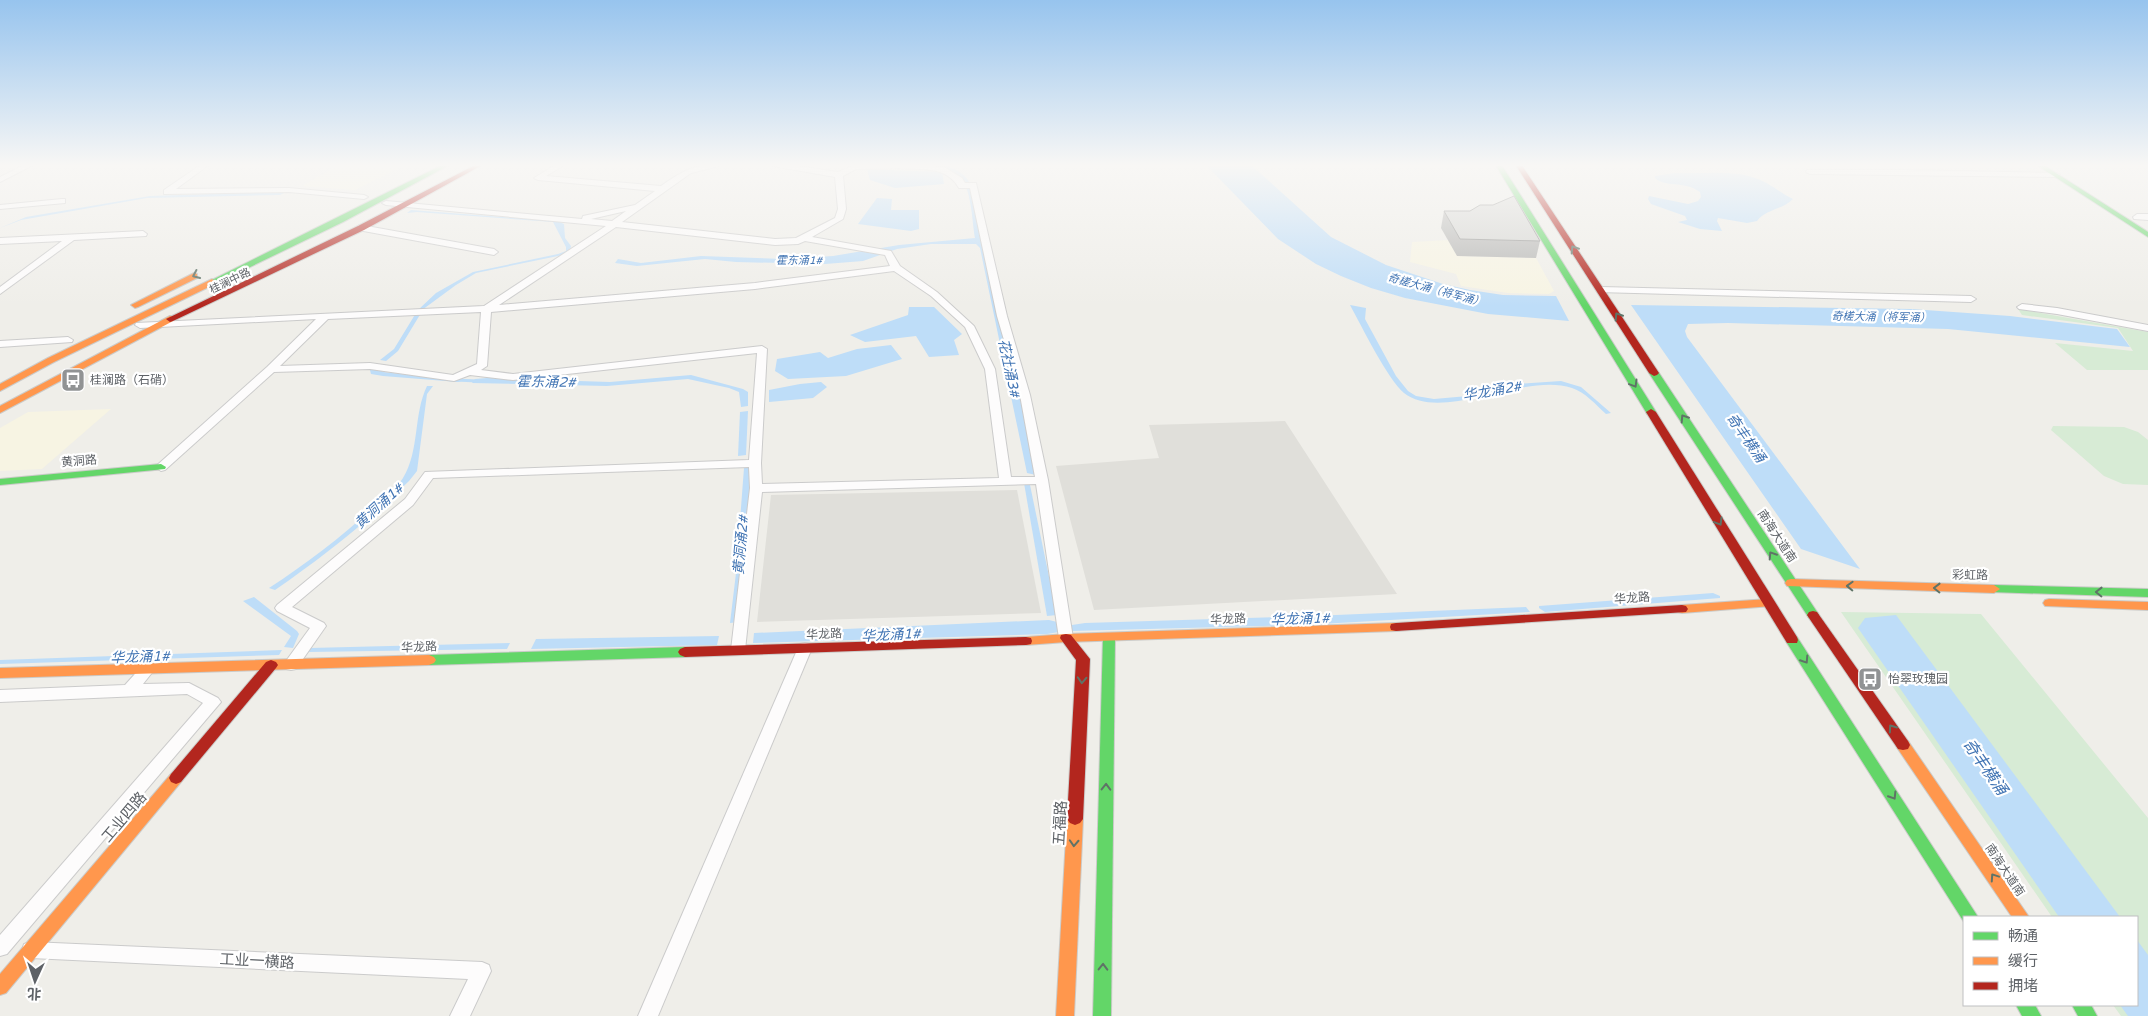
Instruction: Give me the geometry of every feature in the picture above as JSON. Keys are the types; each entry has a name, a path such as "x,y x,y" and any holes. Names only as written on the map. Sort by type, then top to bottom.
{"main road":[{"path":"277,238 333,211"},
{"name":"桂澜中路","path":"0,388 40,366 353,211"},
{"name":"桂澜中路","path":"0,400 62,365 140,325 369,211"},
{"path":"0,410 161,324 361,228 391,211"},
{"path":"1528,211 1768,603 1969,916"},
{"name":"南海大道南","path":"1549,211 1799,595 2020,916"},
{"path":"2114,211 2148,235"},
{"path":"2143,217 2148,225"},
{"path":"129,308 207,270"},
{"path":"0,376 103,322"},
{"path":"40,366 68,340"},
{"name":"黄洞路","path":"0,482 161,467"},
{"name":"彩虹路","path":"1791,583 2148,593"},
{"path":"1799,595 1815,596"},
{"path":"2040,602 2148,606"},
{"name":"华龙路","path":"0,673 1059,640 1066,638 1399,626 1768,603"},
{"path":"1102,1016 1109,637"},
{"name":"五福路","path":"1065,1016 1083,658 1066,638"},
{"name":"工业四路","path":"0,987 271,666"}],"street":[{"path":"478,211 775,242 798,241 839,219 841,211"},
{"path":"573,221 615,211"},
{"path":"486,310 631,211"},
{"path":"980,211 1002,316 1024,395 1033,480 1066,638"},
{"path":"361,228 494,252"},
{"path":"0,240 143,234"},
{"path":"0,291 72,238"},
{"path":"804,238 888,254 896,268 934,294 969,326 990,368 1006,481"},
{"path":"140,325 486,310 755,286 896,268"},
{"path":"1601,290 1971,299"},
{"path":"2022,307 2148,328"},
{"path":"271,369 370,366 454,378 482,366 486,310"},
{"path":"161,467 271,369 325,316"},
{"path":"0,344 68,340"},
{"path":"469,372 513,377 762,349 755,463 756,488 738,650"},
{"path":"291,665 319,626 282,608 409,502 430,475 755,463"},
{"path":"756,488 1033,480"},
{"path":"648,1016 805,648"},
{"path":"129,691 148,669"},
{"path":"0,696 189,688 213,702 0,948"},
{"path":"14,932 44,935"},
{"name":"工业一横路","path":"31,950 482,972 460,1016"}],"shaded area":[{"path":"1448,240 1457,256 1536,258 1554,291 1549,294 1508,293 1461,286 1456,274 1410,262 1412,242"},
{"path":"111,409 42,469 0,471 0,428 28,412"},
{"path":"1285,421 1397,594 1094,610 1056,466 1159,458 1149,425"},
{"path":"1017,490 1041,613 757,622 771,495"}],"green space":[{"path":"2018,309 2148,332 2148,370 2087,370 2055,343 2133,351 2118,328 2022,315"},
{"path":"2053,426 2124,427 2138,432 2148,440 2148,485 2123,484 2104,476 2051,430"},
{"path":"1841,612 1981,614 2148,818 2148,1016 2121,1016 2114,1006 2138,1006 2138,916 2051,916"}],"water":[{"path":"70,211 21,220 0,228 26,217"},
{"path":"409,211 430,211 557,221 564,224 565,238 571,246 569,251 558,256 476,273 422,310 418,310 436,293 473,272 558,254 566,251 566,247 553,222 417,212 407,213"},
{"path":"867,211 919,211 919,229 911,231 858,224"},
{"path":"971,211 979,211 1037,472 1036,475 1027,473 980,248 976,244 931,244 897,249 863,261 825,264 736,262 705,259 637,266 615,263 618,259 641,263 701,256 786,259 833,256 899,245 975,238"},
{"name":"奇槎大涌（将军涌）","path":"1251,211 1303,211 1331,237 1386,265 1443,284 1503,295 1556,296 1569,321 1488,314 1405,298 1371,288 1341,276 1316,264 1278,239"},
{"path":"1672,211 1770,211 1757,221 1747,223 1718,218 1717,221 1722,231 1700,229 1678,222 1687,220 1685,216"},
{"name":"华龙涌2#","path":"1350,305 1366,308 1365,319 1396,376 1408,391 1416,396 1434,399 1468,396 1515,384 1561,381 1581,387 1611,413 1606,414 1577,390 1552,385 1531,386 1440,403 1420,401 1404,393 1390,377"},
{"path":"1631,305 1911,309 2010,316 2117,329 2130,347 1948,329 1728,323 1688,324 1685,331 1687,337 1860,569 1801,549"},
{"path":"909,307 934,307 962,334 954,340 959,355 929,357 916,336 865,342 850,335 908,315"},
{"path":"416,313 421,313 398,351 386,361 380,360 394,349"},
{"path":"891,345 902,359 846,376 788,379 775,371 777,359 820,352 828,358 857,349"},
{"path":"378,369 383,372 462,381 371,374 370,370"},
{"path":"691,375 743,389 748,392 748,406 741,407 739,392 688,379 607,386 472,383 475,379 487,378 610,382"},
{"path":"821,382 827,387 813,398 769,402 769,390"},
{"name":"黄洞涌1#","path":"427,386 433,386 427,394 417,471 378,510 328,552 275,590 269,588 309,560 361,519 400,482 412,456 420,409"},
{"path":"748,411 746,455 738,456 740,412"},
{"name":"黄洞涌2#","path":"744,468 752,468 738,622 730,623 736,573"},
{"path":"1024,483 1030,485 1057,615 1047,616"},
{"path":"1713,593 1720,596 1720,598 1545,612 1539,608 1539,606"},
{"path":"254,597 297,631 299,634 293,648 284,647 291,636 243,601"},
{"name":"华龙涌1#","path":"1526,607 1530,612 1303,625 1072,631 1072,625 1085,623"},
{"name":"奇丰横涌","path":"1896,615 2119,916 2058,916 1858,628 1865,618"},
{"name":"华龙涌1#","path":"1049,620 1057,622 1059,632 1047,634 753,643 754,633"},
{"path":"719,636 717,645 531,649 536,639"},
{"path":"510,643 507,649 309,652 310,648"},
{"name":"华龙涌1#","path":"282,650 279,655 0,664 0,660"},
{"path":"2138,941 2148,955 2148,1016 2128,1016 2121,1006 2138,1006"}],"building":[{"path":"1444,211 1523,211 1540,241 1460,239"}],"waterway":[{"name":"霍东涌2#","path":"456,380 477,381"}],"traffic: fast":[{"path":"212,282 357,211"},
{"path":"1527,211 1651,412"},
{"path":"2111,211 2148,235"},
{"path":"1654,373 1813,615"},
{"path":"0,482 161,467"},
{"path":"1994,589 2148,593"},
{"path":"1102,1016 1109,637"},
{"path":"1792,640 1969,916"},
{"path":"429,660 685,652"},
{"path":"2026,1006 2032,1016"},
{"path":"2082,1006 2088,1016"}],"traffic: slow":[{"path":"135,305 194,276"},
{"path":"0,388 51,360 212,282"},
{"path":"0,410 170,319"},
{"path":"1791,583 1994,589"},
{"path":"1682,609 1768,603"},
{"path":"2049,603 2148,606"},
{"path":"1026,641 1396,627"},
{"path":"0,673 429,660"},
{"path":"1903,745 2020,916"},
{"path":"0,987 176,778"},
{"path":"1065,1016 1075,819"}],"traffic: jam":[{"path":"170,319 392,211"},
{"path":"1549,211 1654,373"},
{"path":"1651,412 1792,640"},
{"path":"1396,627 1682,609"},
{"path":"1813,615 1903,745"},
{"path":"1066,638 1083,659 1075,819"},
{"path":"685,652 1026,641"},
{"path":"176,778 271,665"}],"place":[{"name":"桂澜路（石𬒔）","path":"73,380"},
{"name":"怡翠玫瑰园","path":"1870,679"}],"water label":[{"name":"霍东涌1#","path":"799,260"},
{"name":"花社涌3#","path":"1009,368"}]}
